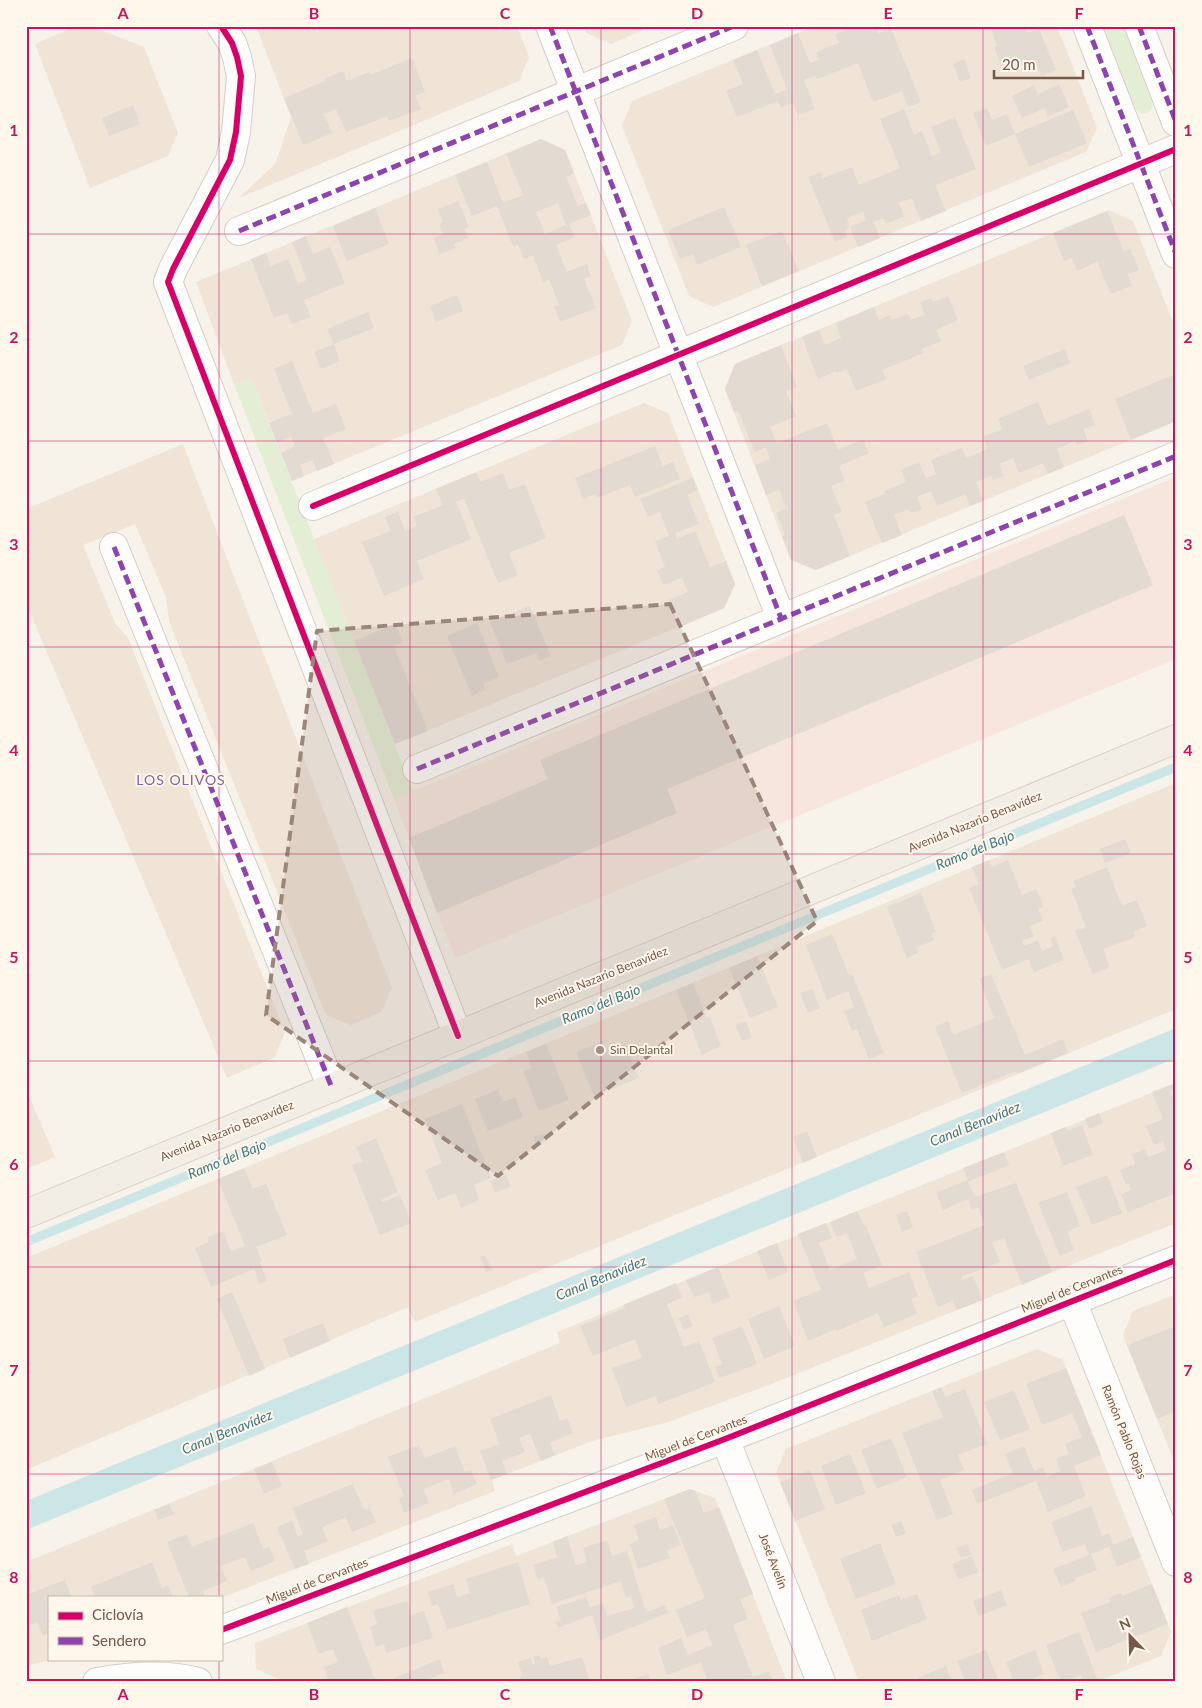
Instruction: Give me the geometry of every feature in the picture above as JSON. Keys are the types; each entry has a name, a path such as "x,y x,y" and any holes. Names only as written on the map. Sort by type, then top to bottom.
{"main road":[{"name":"Avenida Nazario Benavídez","path":"26,1214 1176,739"}],"street":[{"path":"222,26 232,43 241,76 236,132 230,160 168,282 458,1036"},
{"path":"550,26 781,618"},
{"path":"239,231 734,26"},
{"path":"1087,26 1176,254"},
{"path":"1139,26 1176,122"},
{"path":"313,506 1176,149"},
{"path":"417,769 1176,456"},
{"path":"114,547 332,1088"},
{"name":"Miguel de Cervantes","path":"222,1630 725,1439 1176,1260"},
{"name":"Ramón Pablo Rojas","path":"1072,1301 1176,1562"},
{"name":"José Avelín","path":"725,1439 820,1682"},
{"path":"88,1682 145,1660"},
{"path":"97,1682 164,1676 186,1678 198,1682"}],"highlighted area":[{"path":"670,604 817,921 498,1176 266,1015 317,631"}],"shaded area":[{"path":"76,26 90,26 144,47 178,133 168,156 90,188 35,44"},
{"path":"256,26 517,26 529,57 519,81 239,198 276,163 291,117"},
{"path":"583,26 652,26 611,44 586,33"},
{"path":"815,26 1057,26 1097,128 1086,152 713,307 689,296 622,126 632,101"},
{"path":"541,139 565,150 586,203 632,321 622,345 292,481 251,378 234,384 196,282"},
{"path":"1109,210 1133,221 1176,330 1176,421 816,570 791,560 725,389 735,364"},
{"path":"644,403 668,413 735,584 724,608 395,744 314,539"},
{"path":"183,444 392,988 381,1012 351,1025 326,1015 169,621 166,597 135,524 83,545 115,623 128,638 285,1032 275,1057 227,1078 26,603 26,509"},
{"path":"1176,477 1176,659 455,958 394,799"},
{"path":"1176,783 1176,1009 415,1322 408,1307 26,1470 26,1258"},
{"path":"1176,1083 1176,1223 766,1386 665,1423 592,1441 492,1480 495,1491 222,1598 222,1596 48,1596 48,1660 50,1660 26,1666 26,1562 560,1343 557,1332"},
{"path":"26,1089 55,1157 26,1169"},
{"path":"1176,1294 1176,1466 1123,1335 1133,1311"},
{"path":"1037,1349 1063,1360 1171,1632 1161,1656 1096,1682 859,1682 776,1472 786,1449"},
{"path":"690,1489 715,1498 787,1682 285,1682 256,1669 255,1643 512,1544 516,1556"}],"green space":[{"path":"1103,26 1123,26 1152,103 1151,109 1147,113 1143,114 1136,109"},
{"path":"251,378 413,791 394,799 234,384"}],"water":[{"name":"Canal Benavídez","path":"1176,1028 1176,1058 26,1530 26,1501"}],"building":[{"path":"843,26 875,26 878,34 891,28 921,102 908,107 902,91 873,102 858,63 817,79 815,76 804,80 815,109 798,115 793,103 781,108 778,101 737,117 726,91 743,84 733,60 757,50 775,94 787,90 770,45 798,33 810,63 819,60 816,52 839,43 835,35 845,31"},
{"path":"990,26 1025,26 1028,33 1039,29 1056,70 1041,76 1035,60 1004,72 994,47 997,46"},
{"path":"412,58 425,92 415,96 421,109 389,121 387,116 346,132 336,109 324,114 332,133 303,145 284,98 325,81 324,79 343,71 347,81 369,72 370,75"},
{"path":"964,59 971,78 960,82 953,64"},
{"path":"1059,84 1069,107 1048,117 1044,108 1022,118 1012,96 1034,85 1038,94"},
{"path":"133,105 140,124 109,136 102,118"},
{"path":"987,108 992,120 1007,114 1015,134 986,146 973,113"},
{"path":"904,109 914,135 922,131 932,156 941,153 931,127 955,117 976,169 935,185 946,211 921,221 912,198 899,203 904,216 886,224 883,218 874,222 880,238 858,247 850,227 844,230 847,237 835,242 808,177 821,172 823,178 852,167 859,185 900,168 880,119","holes":["863,212 866,220 850,227 847,218"]},
{"path":"1073,110 1087,143 1029,167 1015,134"},
{"path":"541,139 565,150 574,173 566,177 578,206 586,203 591,215 569,224 575,237 556,245 567,272 587,264 591,276 584,279 596,308 560,322 554,306 559,305 549,279 543,282 533,255 524,259 518,245 513,246 497,206 472,216 455,175 487,162 503,203 523,195 506,154","holes":["558,203 566,225 545,234 536,212"]},
{"path":"458,201 469,227 464,229 468,238 454,244 456,248 440,254 433,238 443,234 439,224 443,222 438,209"},
{"path":"724,207 741,247 697,265 693,254 680,259 668,230"},
{"path":"375,208 389,244 347,261 333,226"},
{"path":"1107,211 1124,252 1130,249 1139,270 1128,274 1132,286 1111,294 1097,262 1077,271 1072,258 1064,261 1053,233"},
{"path":"782,231 799,271 762,286 746,245"},
{"path":"306,236 313,254 330,247 345,283 304,300 311,317 292,324 287,313 274,318 251,259 266,253 271,266 288,259 298,283 307,280 292,242"},
{"path":"457,295 463,311 436,322 430,306"},
{"path":"948,296 958,320 936,330 941,341 922,349 924,353 882,370 886,379 856,391 847,369 837,373 836,371 818,379 802,337 819,330 825,345 841,338 836,323 874,307 879,320 890,315 892,320 908,314 911,320 925,315 920,302 931,298 933,302"},
{"path":"368,312 374,328 334,344 327,329"},
{"path":"334,344 340,361 321,369 314,352"},
{"path":"781,345 797,387 786,391 796,416 770,427 777,443 827,423 838,450 863,439 869,453 839,466 845,481 831,486 842,512 834,515 850,556 816,570 791,560 782,536 785,535 776,513 786,508 779,490 766,495 755,465 770,459 766,447 755,452 738,411 734,412 725,389 735,364"},
{"path":"1065,349 1070,363 1029,380 1023,366"},
{"path":"292,361 313,413 336,404 346,429 323,438 334,464 317,471 313,460 300,465 304,476 292,481 281,453 295,446 291,436 277,443 269,423 292,414 274,369"},
{"path":"1176,374 1176,421 1131,440 1115,399"},
{"path":"1038,402 1048,426 1089,409 1095,425 1083,429 1088,441 1077,445 1075,441 1057,449 1064,467 1048,474 1043,463 1019,473 1013,458 999,464 1004,476 993,480 991,476 976,482 983,501 970,506 965,494 937,506 931,491 917,497 922,509 911,513 909,509 894,515 902,535 882,543 865,502 885,494 884,491 906,482 901,470 919,462 926,478 936,474 931,460 962,448 966,458 988,449 983,437 1002,429 998,419"},
{"path":"655,446 663,466 673,462 680,479 635,497 630,485 597,498 596,494 583,499 575,478"},
{"path":"476,472 480,482 503,473 509,490 525,484 546,538 509,553 518,575 498,583 464,499 456,502 471,539 417,561 424,579 384,596 362,542 390,531 385,517 398,512 405,531 417,526 413,517 443,505 436,489"},
{"path":"693,478 698,490 687,495 699,524 675,533 677,539 695,531 710,567 726,561 735,584 724,608 680,627 669,600 688,592 682,578 663,585 657,570 665,567 655,541 669,536 660,512 648,517 640,499"},
{"path":"1124,515 1153,585 667,789 677,813 437,913 409,838 548,779 540,760"},
{"path":"530,606 551,656 539,661 536,653 507,664 490,622"},
{"path":"477,623 499,677 483,684 485,690 472,696 447,636"},
{"path":"395,624 403,643 394,646 428,731 395,744 354,641"},
{"path":"1125,839 1131,853 1105,863 1100,849"},
{"path":"989,860 992,867 1008,860 1022,895 1036,889 1044,907 1038,909 1043,921 1029,926 1034,936 1022,941 1024,946 1038,940 1042,951 1053,946 1050,939 1055,936 1064,960 1034,972 1029,959 1002,970 969,888 979,884 972,867"},
{"path":"1107,867 1122,906 1137,900 1147,926 1133,932 1135,937 1103,949 1110,967 1093,974 1075,931 1086,927 1071,889 1076,887 1073,881"},
{"path":"921,893 936,932 931,934 934,940 916,948 918,953 907,958 887,907"},
{"path":"832,934 849,975 852,974 884,1053 869,1059 857,1029 852,1031 844,1011 854,1007 848,991 827,1000 806,945"},
{"path":"757,956 778,1007 750,1018 729,968"},
{"path":"991,974 1025,1055 1063,1039 1068,1053 1017,1074 1016,1071 962,1093 935,1027 948,1021 953,1035 994,1018 979,979"},
{"path":"693,983 707,1018 710,1017 721,1046 702,1055 676,990"},
{"path":"812,989 820,1008 808,1013 800,993"},
{"path":"746,1021 752,1037 742,1041 735,1025"},
{"path":"603,1041 607,1052 625,1044 639,1078 594,1096 576,1052"},
{"path":"546,1044 569,1100 539,1111 523,1071 532,1068 526,1052"},
{"path":"1176,1083 1176,1089 1170,1091 1176,1106 1176,1193 1128,1212 1121,1194 1131,1190 1129,1183 1126,1184 1120,1170 1135,1164 1132,1154 1145,1149 1149,1157 1166,1150 1163,1141 1154,1145 1146,1126 1163,1119 1152,1092"},
{"path":"498,1090 503,1102 515,1097 523,1117 488,1131 475,1099"},
{"path":"462,1104 491,1178 474,1185 479,1200 461,1208 455,1193 438,1200 425,1170 442,1163 425,1119"},
{"path":"1099,1113 1103,1123 1089,1129 1085,1119"},
{"path":"1082,1125 1093,1155 1063,1166 1051,1133 1065,1127 1067,1131"},
{"path":"807,1131 817,1157 803,1163 793,1137"},
{"path":"543,1134 547,1141 537,1145 533,1137"},
{"path":"376,1138 398,1192 381,1200 382,1202 400,1195 411,1223 380,1235 352,1165 362,1161 356,1147"},
{"path":"1004,1152 1009,1165 968,1182 975,1197 1016,1183 1052,1272 1022,1285 1004,1238 992,1243 1000,1262 961,1277 962,1280 973,1276 983,1300 957,1310 953,1300 938,1307 916,1252 985,1225 978,1207 972,1210 968,1199 943,1210 936,1193 968,1180 963,1168"},
{"path":"244,1168 253,1189 266,1184 287,1235 256,1247 267,1281 260,1284 254,1269 211,1287 195,1248 209,1242 207,1237 223,1231 231,1251 245,1246 218,1179"},
{"path":"506,1175 511,1186 495,1193 490,1181"},
{"path":"1107,1175 1122,1213 1092,1225 1076,1187"},
{"path":"1067,1192 1080,1226 1067,1231 1074,1250 1060,1256 1038,1203"},
{"path":"857,1211 864,1226 866,1226 882,1265 863,1273 869,1288 909,1272 918,1296 911,1299 917,1314 884,1327 878,1313 808,1341 793,1301 821,1290 798,1234 826,1223 832,1238 819,1243 830,1270 857,1259 847,1233 837,1237 830,1222"},
{"path":"907,1211 913,1227 902,1232 896,1215"},
{"path":"777,1243 788,1272 769,1280 757,1251"},
{"path":"485,1255 492,1270 486,1272 480,1257"},
{"path":"718,1267 730,1297 713,1304 708,1292 694,1297 686,1280"},
{"path":"676,1283 682,1298 667,1304 684,1347 699,1341 715,1382 658,1404 656,1396 626,1407 612,1368 642,1358 635,1339 593,1356 580,1326 625,1308 623,1305"},
{"path":"232,1292 265,1369 249,1376 217,1299"},
{"path":"779,1306 795,1346 764,1359 748,1319"},
{"path":"688,1314 693,1326 684,1330 679,1318"},
{"path":"323,1323 330,1341 290,1358 283,1339"},
{"path":"742,1326 757,1364 720,1378 715,1367 722,1364 712,1338"},
{"path":"1176,1326 1176,1411 1157,1419 1127,1345"},
{"path":"1066,1368 1101,1455 1074,1466 1086,1496 1048,1512 1036,1481 977,1504 972,1490 1013,1473 1005,1454 1024,1446 1034,1471 1043,1467 1047,1477 1060,1471 1056,1459 1069,1454 1065,1444 1082,1437 1072,1413 1042,1425 1026,1384"},
{"path":"941,1387 945,1397 965,1389 987,1444 958,1455 964,1470 940,1480 953,1514 937,1520 902,1433 943,1417 932,1391"},
{"path":"1014,1390 1030,1429 1000,1440 984,1402"},
{"path":"551,1395 560,1421 567,1418 573,1433 550,1443 555,1455 541,1461 530,1434 519,1438 525,1452 502,1461 507,1474 491,1480 480,1451 500,1444 490,1419"},
{"path":"891,1438 907,1477 877,1489 861,1450"},
{"path":"419,1445 425,1458 455,1446 465,1472 471,1470 477,1484 454,1494 449,1479 423,1489 429,1503 404,1513 399,1498 404,1496 388,1457"},
{"path":"850,1454 866,1493 836,1505 821,1466"},
{"path":"272,1462 282,1486 264,1494 254,1469"},
{"path":"810,1470 825,1509 795,1521 780,1482"},
{"path":"353,1484 364,1510 370,1508 376,1522 352,1532 346,1517 322,1527 328,1541 304,1551 309,1564 295,1569 277,1527 292,1521 298,1537 303,1534 293,1508"},
{"path":"690,1489 695,1491 704,1513 719,1507 753,1594 740,1599 748,1619 733,1625 753,1677 769,1671 773,1682 731,1682 730,1679 722,1682 708,1682 701,1662 667,1675 658,1648 681,1638 688,1655 712,1645 706,1629 687,1637 676,1610 705,1598 664,1499"},
{"path":"169,1504 174,1514 158,1520 154,1510"},
{"path":"1091,1506 1102,1536 1109,1533 1113,1545 1133,1537 1141,1557 1117,1567 1109,1547 1091,1554 1097,1570 1075,1578 1076,1581 1061,1587 1053,1569 1089,1555 1085,1544 1063,1552 1051,1522"},
{"path":"656,1517 660,1530 673,1525 681,1545 667,1550 670,1558 638,1569 630,1544 639,1540 634,1525"},
{"path":"901,1521 906,1533 896,1537 891,1525"},
{"path":"253,1523 263,1549 269,1547 275,1561 251,1571 245,1557 221,1566 227,1581 203,1591 205,1596 189,1596 167,1542 187,1534 192,1547"},
{"path":"567,1536 576,1565 587,1562 583,1548 607,1540 612,1556 627,1551 646,1612 665,1605 668,1613 600,1640 592,1615 558,1628 555,1622 561,1620 556,1607 586,1597 590,1607 603,1603 607,1616 634,1608 631,1596 626,1598 621,1581 552,1604 544,1577 538,1579 533,1565 557,1557 553,1542"},
{"path":"880,1543 896,1584 856,1599 840,1559"},
{"path":"967,1544 971,1554 961,1558 957,1548"},
{"path":"972,1556 978,1572 958,1580 952,1564"},
{"path":"152,1562 162,1588 168,1585 173,1596 95,1596 91,1587"},
{"path":"518,1562 530,1604 447,1630 438,1604 432,1606 428,1592 453,1584 457,1597 470,1593 466,1579"},
{"path":"65,1580 72,1596 48,1596 48,1634 43,1636 37,1622 26,1626 26,1595"},
{"path":"1152,1584 1168,1624 1096,1652 1081,1613 1110,1602 1108,1598 1121,1593 1122,1596"},
{"path":"1001,1590 1007,1605 979,1616 973,1601"},
{"path":"917,1594 927,1619 872,1641 861,1610 899,1595 901,1600"},
{"path":"407,1601 411,1615 424,1611 433,1638 386,1653 384,1644 376,1647 370,1627 377,1624 373,1611"},
{"path":"347,1607 376,1682 329,1682 324,1667 338,1662 333,1649 319,1654 307,1623"},
{"path":"1079,1632 1098,1681 1084,1682 1081,1675 1061,1682 1046,1645"},
{"path":"986,1650 999,1682 966,1682 957,1661"},
{"path":"1035,1650 1044,1674 1034,1678 1035,1682 1014,1682 1006,1662"},
{"path":"539,1655 541,1659 547,1656 550,1666 582,1657 590,1682 522,1682 518,1662 531,1658 533,1665 535,1664 533,1657"},
{"path":"440,1659 444,1673 421,1682 396,1682 394,1678"},
{"path":"946,1666 952,1682 919,1682 918,1678"},
{"path":"648,1674 651,1682 625,1682 625,1681"}],"waterway":[{"name":"Ramo del Bajo","path":"26,1242 1176,767"}],"marked path":[{"path":"550,26 781,618"},
{"path":"239,231 734,26"},
{"path":"1087,26 1176,254"},
{"path":"1139,26 1176,122"},
{"path":"417,769 1176,456"},
{"path":"114,547 332,1088"}],"cycle path":[{"path":"221,26 232,43 241,76 236,132 230,160 168,282 458,1036"},
{"path":"313,506 1176,149"},
{"path":"222,1630 725,1439 1176,1260"}],"place":[{"name":"Sin Delantal","path":"600,1050"}],"district":[{"name":"LOS OLIVOS","path":"181,780"}]}
